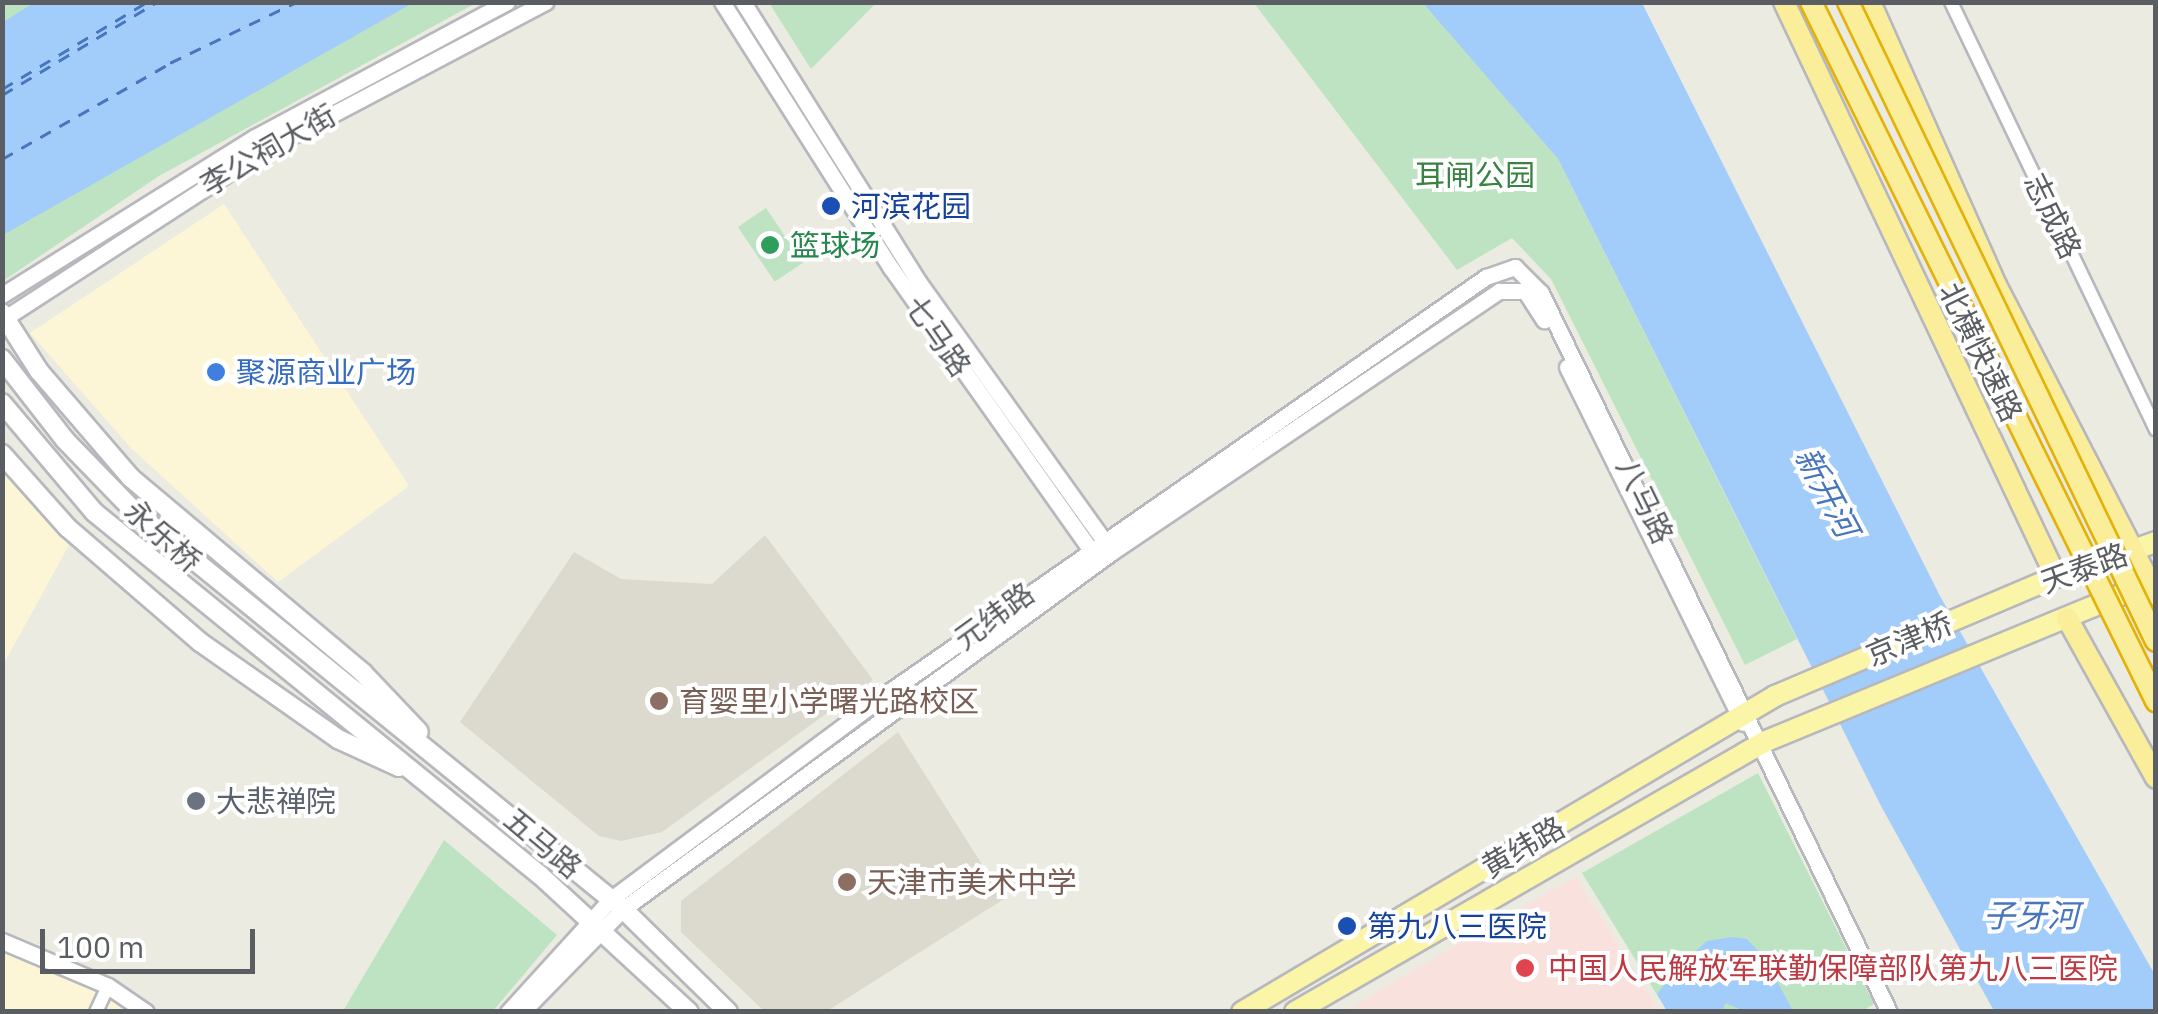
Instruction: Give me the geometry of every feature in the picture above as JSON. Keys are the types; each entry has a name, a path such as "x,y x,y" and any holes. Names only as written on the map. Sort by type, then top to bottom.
{"highway":[{"path":"1784,2 2056,576"},
{"name":"北横快速路","path":"1810,2 2156,701"},
{"name":"北横快速路","path":"1848,2 2156,641"},
{"path":"1870,2 2086,466 2154,586"},
{"path":"2068,618 2156,778"}],"main road":[{"path":"4,317 39,371 131,478 363,673 431,748"},
{"name":"永乐桥","path":"2,359 93,472 346,689"},
{"name":"永乐桥","path":"2,403 94,512 335,709"},
{"path":"2,454 68,528 200,642 338,739 414,773"},
{"name":"天泰路","path":"2014,595 2056,576 2156,542"},
{"name":"天泰路","path":"2027,633 2154,586"},
{"name":"京津桥","path":"1804,682 2014,595"},
{"name":"京津桥","path":"1819,716 2027,633"},
{"name":"黄纬路","path":"1242,1012 1743,714 1804,682"},
{"name":"五马路","path":"346,689 431,748 616,904 728,1012"},
{"name":"五马路","path":"335,709 596,922 689,1012"},
{"name":"黄纬路","path":"1295,1012 1764,742 1819,716"}],"street":[{"name":"李公祠大街","path":"2,296 255,137 507,2"},
{"name":"李公祠大街","path":"4,317 259,153 546,2"},
{"name":"七马路","path":"722,2 891,268 1100,550"},
{"name":"七马路","path":"742,2 918,281 1100,550"},
{"name":"志成路","path":"1952,2 2156,429"},
{"name":"元纬路","path":"508,1012 616,904 1100,550 1486,277 1516,267"},
{"name":"八马路","path":"1516,267 1542,292 1743,714"},
{"name":"元纬路","path":"1100,550 1499,291 1518,288"},
{"name":"八马路","path":"1518,288 1538,309 1743,714 1764,742 1889,1012"},
{"name":"元纬路","path":"522,1012 596,922"},
{"path":"2,941 108,986 146,1012"},
{"path":"96,1012 108,986"}],"shaded area":[{"path":"224,204 409,486 278,582 131,448 30,333"},
{"path":"3,466 69,545 3,665"},
{"name":"育婴里小学曙光路校区","path":"765,535 873,680 662,832 621,841 599,836 460,722 574,552 621,579 712,584"},
{"name":"天津市美术中学","path":"898,732 1004,899 827,1011 764,1011 681,932 681,901"},
{"name":"中国人民解放军联勤保障部队第九八三医院","path":"1576,877 1659,1011 1345,1011 1474,935"},
{"path":"2,941 98,987 135,1011 3,1011"}],"green space":[{"path":"3,3 476,3 159,176 3,281"},
{"path":"769,3 876,3 811,69"},
{"name":"耳闸公园","path":"1254,3 1424,3 1558,159 1797,639 1745,665 1551,279 1512,238 1457,270"},
{"name":"篮球场","path":"766,208 803,263 775,282 738,227"},
{"path":"1758,773 1874,1004 1861,1012 1667,1011 1582,873"},
{"path":"444,840 557,935 493,1011 343,1011"}],"water":[{"path":"35,2 413,3 3,235 3,22"},
{"name":"子牙河","path":"1423,3 1642,3 1940,596 2155,975 2155,1011 1994,1011 1881,806 1558,159"},
{"path":"1747,939 1764,957 1793,1011 1743,1011 1726,1003 1722,1011 1667,1011 1657,994 1678,967 1707,941"}],"ferry route":[{"path":"2,89 147,2"},
{"path":"2,95 157,2"},
{"path":"2,159 170,63 296,2"}],"place":[{"name":"河滨花园","path":"831,206"},
{"name":"篮球场","path":"770,245"},
{"name":"聚源商业广场","path":"216,372"},
{"name":"育婴里小学曙光路校区","path":"659,701"},
{"name":"大悲禅院","path":"196,801"},
{"name":"天津市美术中学","path":"847,882"},
{"name":"第九八三医院","path":"1347,926"},
{"name":"中国人民解放军联勤保障部队第九八三医院","path":"1525,968"}],"water label":[{"name":"新开河","path":"1827,492"}]}
